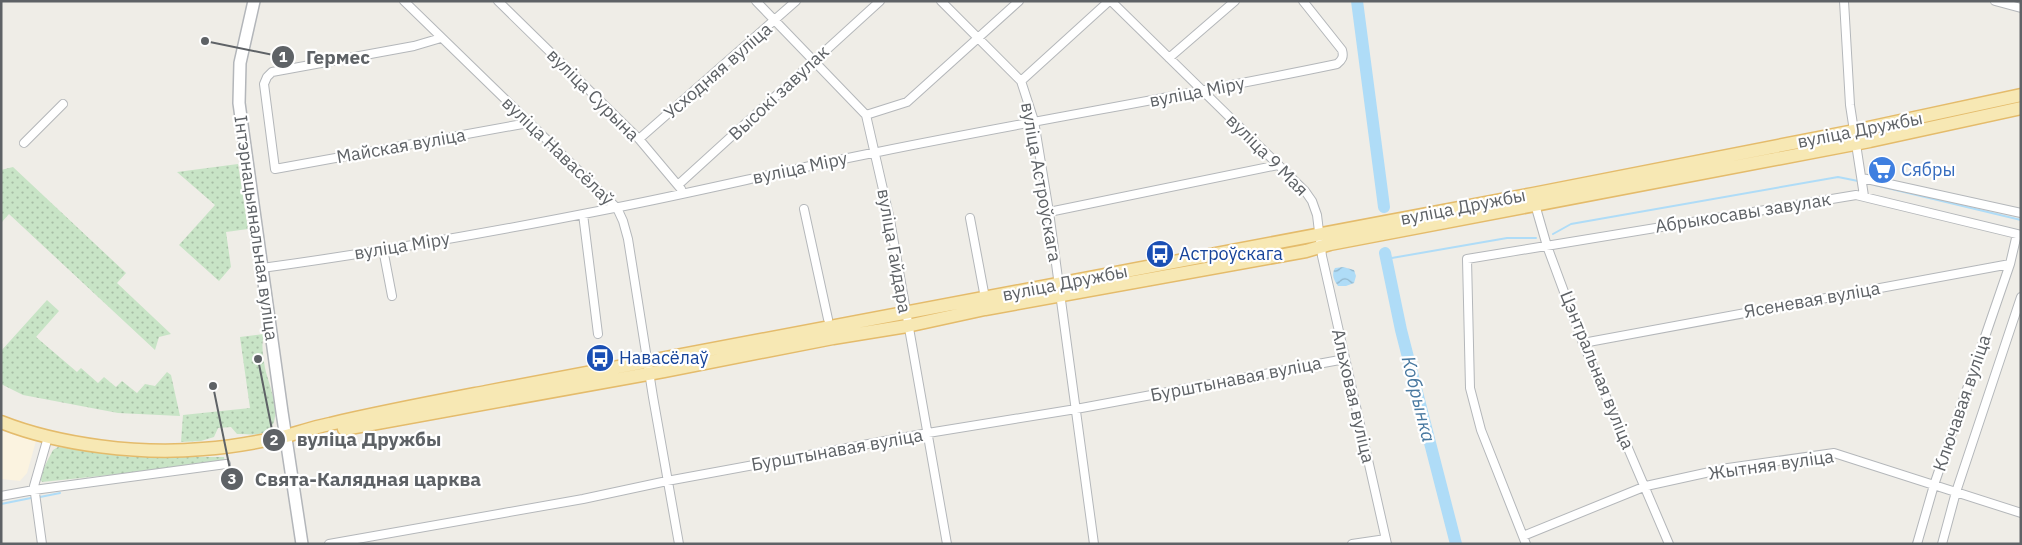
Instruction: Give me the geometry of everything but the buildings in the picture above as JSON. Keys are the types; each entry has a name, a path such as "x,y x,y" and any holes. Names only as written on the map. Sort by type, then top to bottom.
{"main road":[{"name":"Інтэрнацыянальная вуліца","path":"254,1 240,62 239,103 302,544"},
{"name":"вуліца Дружбы","path":"1060,289 1136,269 1320,241 1534,200 1782,157 1804,149 1843,141 1929,116 2021,95"},
{"name":"вуліца Дружбы","path":"286,436 327,424 648,360 905,312 982,302 1243,261 1279,250 1313,244 1318,239 1320,241 1387,222 1534,200 1603,180 2021,108"},
{"path":"907,326 909,319 913,316 982,302"},
{"path":"833,338 864,328 900,321 904,317 905,312"},
{"name":"вуліца Дружбы","path":"1,422 48,437 110,447 164,450 203,449 286,436 329,432 650,374 833,338 907,326"},
{"path":"650,374 651,369 656,364 700,355 724,346"},
{"path":"580,387 604,378 641,370 645,368 648,360"}],"street":[{"name":"вуліца Навасёлаў","path":"404,1 617,208 623,220 628,239 679,544"},
{"name":"вуліца Сурына","path":"498,1 639,139 684,193"},
{"name":"вуліца Гайдара","path":"756,1 866,115 876,152 890,220 907,326 948,544"},
{"name":"Усходняя вуліца","path":"639,139 796,1"},
{"name":"Высокі завулак","path":"678,186 880,1"},
{"name":"вуліца Астроўскага","path":"941,1 1021,81 1034,121 1060,289 1094,544"},
{"path":"866,115 907,102 1019,1"},
{"path":"1021,81 1110,1"},
{"name":"вуліца 9 Мая","path":"1110,1 1278,165 1312,201 1320,241"},
{"path":"1169,58 1235,1"},
{"name":"вуліца Міру","path":"262,268 617,208 876,152 1034,121 1204,92 1336,64 1342,60 1344,55 1342,50 1303,1"},
{"path":"1844,1 1847,73 1864,196"},
{"path":"1996,1 2021,8"},
{"name":"Майская вуліца","path":"441,38 414,46 272,72 264,84 274,169 528,123"},
{"path":"24,143 63,104"},
{"path":"1049,212 1278,165"},
{"path":"1862,178 2021,213"},
{"name":"Абрыкосавы завулак","path":"1524,540 1481,430 1470,388 1467,259 1856,195 2019,234"},
{"name":"Цэнтральная вуліца","path":"1534,200 1547,246 1584,342 1669,544"},
{"path":"804,209 828,319"},
{"path":"583,214 598,334"},
{"path":"970,218 982,302"},
{"path":"2010,264 2019,234"},
{"name":"Альховая вуліца","path":"1320,241 1387,541"},
{"path":"383,249 392,296"},
{"name":"Ясеневая вуліца","path":"1584,342 2010,264"},
{"name":"Ключавая вуліца","path":"1917,544 1934,485 2010,264"},
{"name":"Ключавая вуліца","path":"1942,544 1956,492 2021,297"},
{"name":"Бурштынавая вуліца","path":"329,544 583,499 668,480 928,433 1076,410 1345,359"},
{"path":"42,544 34,490 36,476 48,437"},
{"name":"Жытняя вуліца","path":"1524,540 1646,486 1728,468 1834,453 2021,513"},
{"path":"1,496 226,464"},
{"path":"1352,544 1387,541"}],"shaded area":[{"path":"1,431 36,441 27,473 20,481 1,479"}],"green space":[{"path":"238,164 248,229 226,232 231,267 219,281 179,245 215,205 177,172"},
{"path":"13,167 126,273 117,283 171,334 159,337 155,350 9,214 1,223 1,170"},
{"path":"47,300 59,311 36,337 77,372 81,368 98,383 104,377 116,387 122,381 137,393 145,384 155,386 167,372 171,375 180,416 118,413 23,395 1,384 1,351"},
{"path":"264,334 262,347 265,368 275,410 275,419 272,426 260,434 237,434 231,427 218,428 214,437 201,441 181,442 183,415 250,408 240,337"},
{"path":"58,447 132,457 224,457 225,463 42,482 39,477 53,450"}],"water":[{"path":"1343,267 1354,270 1356,276 1354,283 1338,286 1333,273 1335,268"}],"waterway":[{"name":"Кобрынка","path":"1357,1 1384,207"},
{"path":"1553,234 1571,224 1838,177 1858,181"},
{"path":"1875,185 2021,220"},
{"path":"1386,259 1507,238 1536,238"},
{"name":"Кобрынка","path":"1385,253 1401,330 1456,544"},
{"path":"40,497 60,493"},
{"path":"1,504 31,498"}],"place":[{"name":"Гермес","path":"205,41"},
{"name":"Сябры","path":"1882,170"},
{"name":"Астроўскага","path":"1160,254"},
{"name":"Навасёлаў","path":"600,358"},
{"name":"вуліца Дружбы","path":"258,359"},
{"name":"Свята-Калядная царква","path":"213,386"}]}
